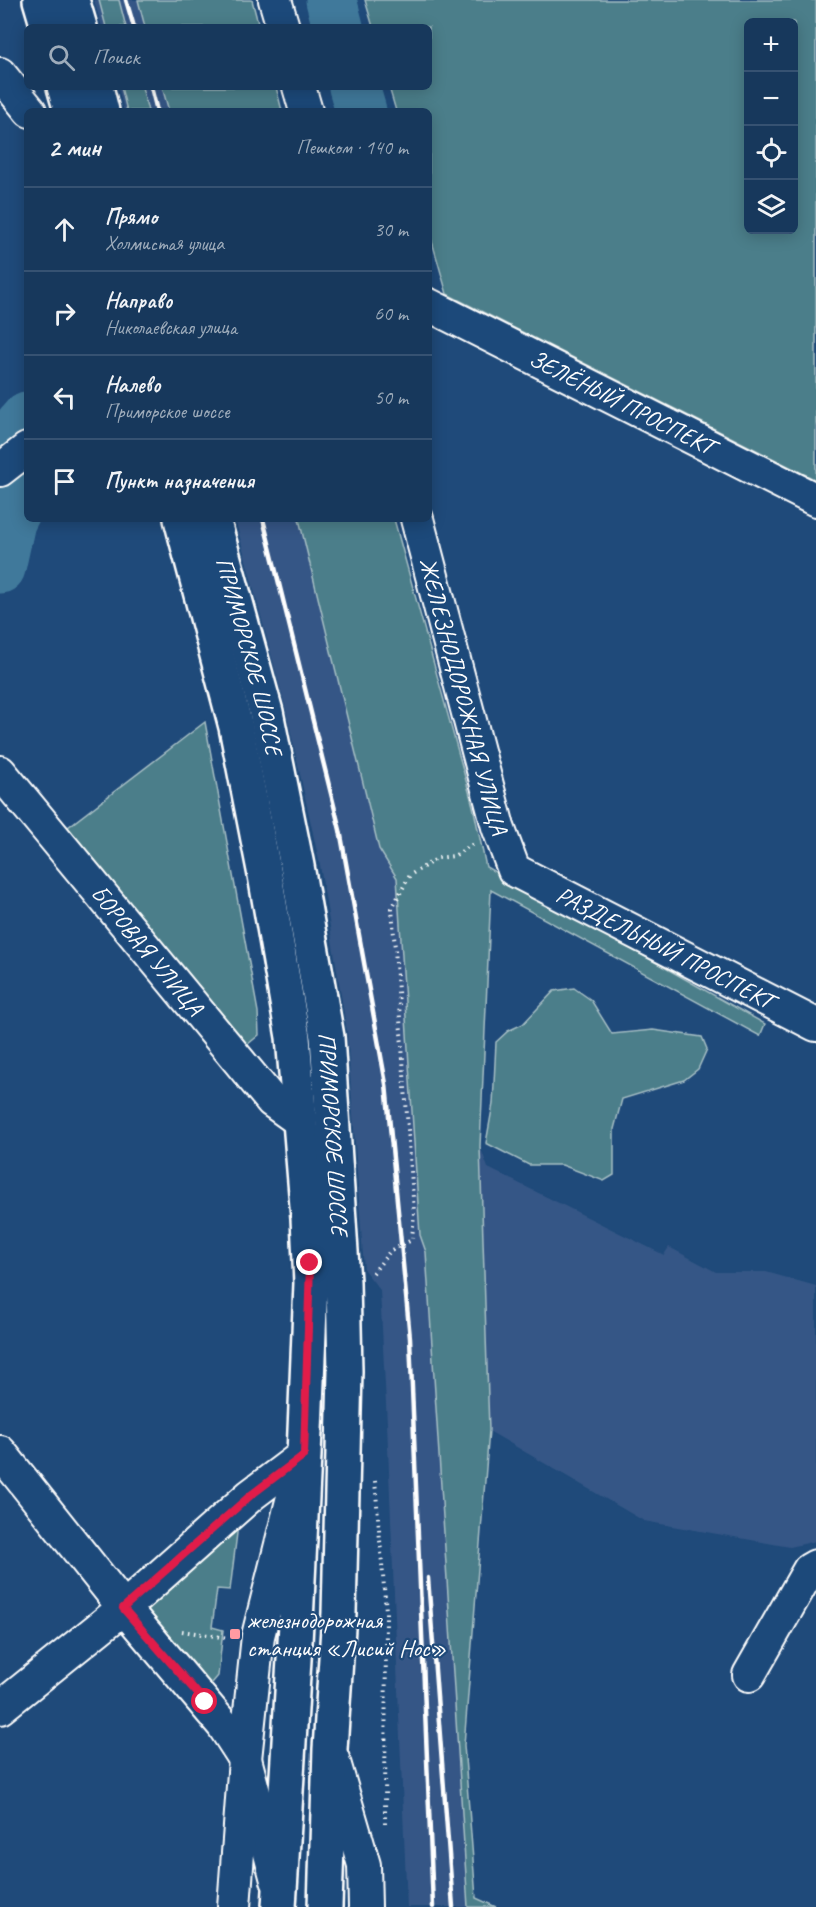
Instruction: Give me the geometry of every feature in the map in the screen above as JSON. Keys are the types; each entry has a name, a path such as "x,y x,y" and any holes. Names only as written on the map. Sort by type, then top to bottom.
{"main road":[{"path":"40,0 47,24"},
{"path":"72,0 79,24"},
{"path":"65,90 70,108"},
{"path":"97,90 101,108"},
{"name":"ПРИМОРСКОЕ ШОССЕ","path":"182,522 236,727 265,875 293,1037 308,1218 311,1283 304,1455 279,1897"},
{"name":"ПРИМОРСКОЕ ШОССЕ","path":"214,522 266,712 297,866 327,1037 343,1282 345,1371 339,1612 330,1749 325,1907"}],"street":[{"path":"275,0 282,24"},
{"path":"0,74 28,108"},
{"path":"301,90 305,108"},
{"name":"ЗЕЛЁНЫЙ ПРОСПЕКТ","path":"432,307 816,500"},
{"name":"ЖЕЛЕЗНОДОРОЖНАЯ УЛИЦА","path":"418,522 498,826 514,870"},
{"name":"БОРОВАЯ УЛИЦА","path":"0,772 272,1101 300,1121"},
{"name":"РАЗДЕЛЬНЫЙ ПРОСПЕКТ","path":"514,870 816,1025"},
{"path":"0,1452 123,1608 223,1725 245,1759 279,1897"},
{"path":"0,1708 123,1608 251,1495 304,1455"},
{"path":"234,1907 245,1759 258,1636 304,1455"},
{"path":"749,1675 809,1570 816,1566"},
{"path":"330,1749 364,1865 365,1907"}],"path":[{"path":"366,1281 391,1250 412,1240 414,1212 392,908 410,875 438,858 454,856"},
{"path":"375,1476 386,1611 385,1824"}],"shaded area":[{"path":"94,0 211,0 217,24 101,24"},
{"path":"119,90 235,90 240,108 123,108"},
{"path":"236,522 347,522 480,1146 488,1168 664,1255 669,1247 716,1272 766,1272 816,1286 816,1541 790,1547 644,1521 489,1431 464,1745 476,1898 496,1907 407,1907 380,1290 364,1270 347,1032 320,865 285,706"}],"green space":[{"path":"99,0 119,0 125,24 105,24"},
{"path":"138,0 252,0 258,24 144,24"},
{"path":"365,0 816,0 816,480 447,294 432,242 432,108 395,108 390,90 432,90 432,24 372,24"},
{"path":"122,90 143,90 147,108 126,108"},
{"path":"163,90 277,90 281,108 168,108"},
{"path":"300,522 395,522 473,806 486,867 765,1024 760,1036 491,890 480,1146 489,1430 464,1745 476,1898 496,1907 468,1907 426,1252 420,1235 397,878 379,849"},
{"path":"205,722 258,1012 259,1035 248,1044 232,1044 63,831"},
{"path":"574,988 591,1000 612,1034 653,1030 702,1037 707,1049 698,1069 684,1080 622,1099 614,1129 614,1175 604,1181 562,1165 529,1165 486,1143 493,1104 496,1042 508,1031 523,1024 554,991"},
{"path":"238,1525 230,1590 217,1589 212,1627 223,1630 218,1676 212,1683 203,1683 144,1614 150,1592"}],"waterway":[{"path":"331,0 337,24"},
{"path":"355,90 360,108"},
{"path":"24,420 9,438 24,457"},
{"path":"0,568 10,522 24,494"}],"railway":[{"path":"126,0 133,24"},
{"path":"152,90 156,108"},
{"path":"264,522 340,830 386,1084 410,1338 433,1907"},
{"path":"428,1578 453,1907"}],"place":[{"name":"железнодорожная станция «Лисий Нос»","path":"235,1634"}],"route":[{"path":"205,1702 123,1608 251,1495 304,1455 310,1263"}]}
